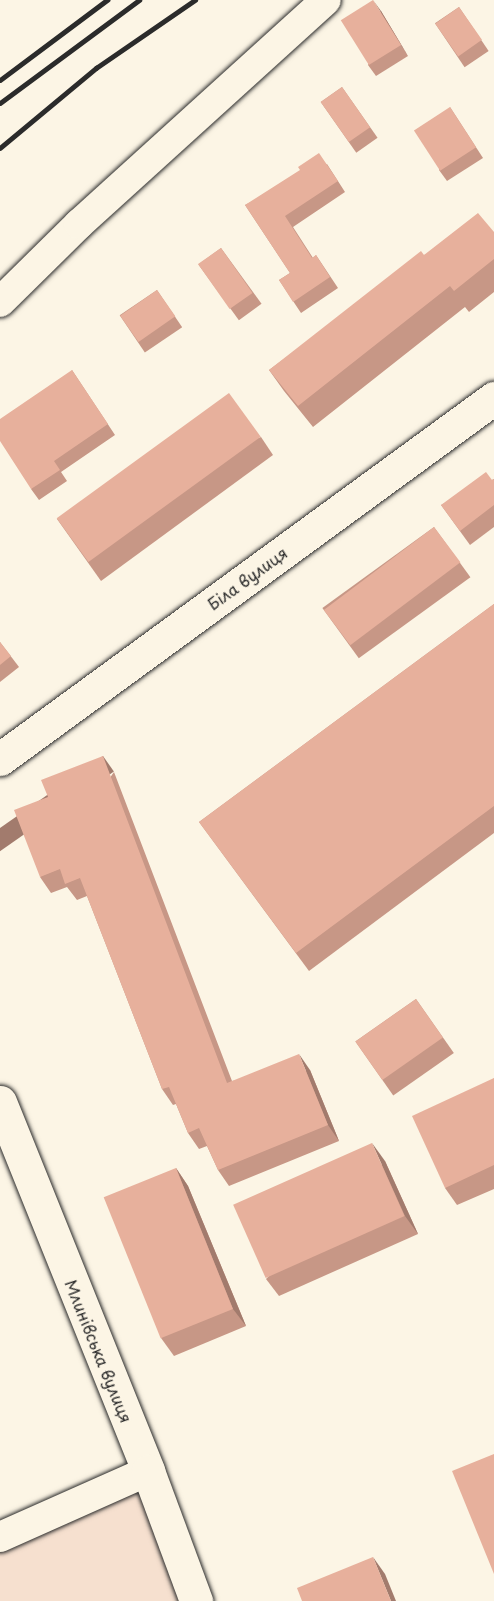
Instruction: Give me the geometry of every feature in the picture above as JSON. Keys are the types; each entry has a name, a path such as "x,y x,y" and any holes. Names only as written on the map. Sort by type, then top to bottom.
{"street":[{"path":"0,302 79,224 326,0"},
{"name":"Біла вулиця","path":"0,759 494,398"},
{"name":"Млинівська вулиця","path":"0,1102 148,1471 196,1601"},
{"path":"0,1537 148,1471"}],"shaded area":[{"path":"148,1471 196,1601 0,1601 0,1537"}],"building":[{"path":"373,0 401,45 369,65 341,20"},
{"path":"459,7 482,40 458,56 435,24"},
{"path":"342,87 370,127 349,142 321,102"},
{"path":"450,107 476,147 440,171 414,130"},
{"path":"319,153 338,181 285,216 312,258 316,255 330,277 293,302 279,280 290,273 245,205 300,170 298,167"},
{"path":"478,213 494,232 494,259 454,291 450,286 298,406 269,370 421,251 424,255"},
{"path":"221,248 253,293 230,309 198,264"},
{"path":"157,290 175,316 138,342 120,316"},
{"path":"72,370 108,424 54,461 60,470 31,489 0,441 0,419"},
{"path":"229,393 261,437 88,562 57,518"},
{"path":"486,472 492,480 494,479 494,505 460,531 441,505"},
{"path":"434,527 460,562 350,645 324,610"},
{"path":"494,604 494,806 296,953 199,822"},
{"path":"0,642 11,656 0,665"},
{"path":"103,756 227,1083 299,1054 328,1125 218,1170 199,1128 188,1133 169,1087 162,1089 80,878 65,884 60,869 40,877 14,810 48,797 41,780"},
{"path":"416,999 443,1038 382,1080 355,1041"},
{"path":"494,1078 494,1165 445,1188 412,1116"},
{"path":"372,1143 405,1216 266,1278 233,1205"},
{"path":"176,1168 233,1309 161,1338 104,1197"},
{"path":"494,1454 494,1574 452,1471"},
{"path":"373,1557 391,1601 302,1601 297,1588"}],"railway":[{"path":"0,80 107,0"},
{"path":"0,103 139,0"},
{"path":"0,148 96,68 195,0"}]}
